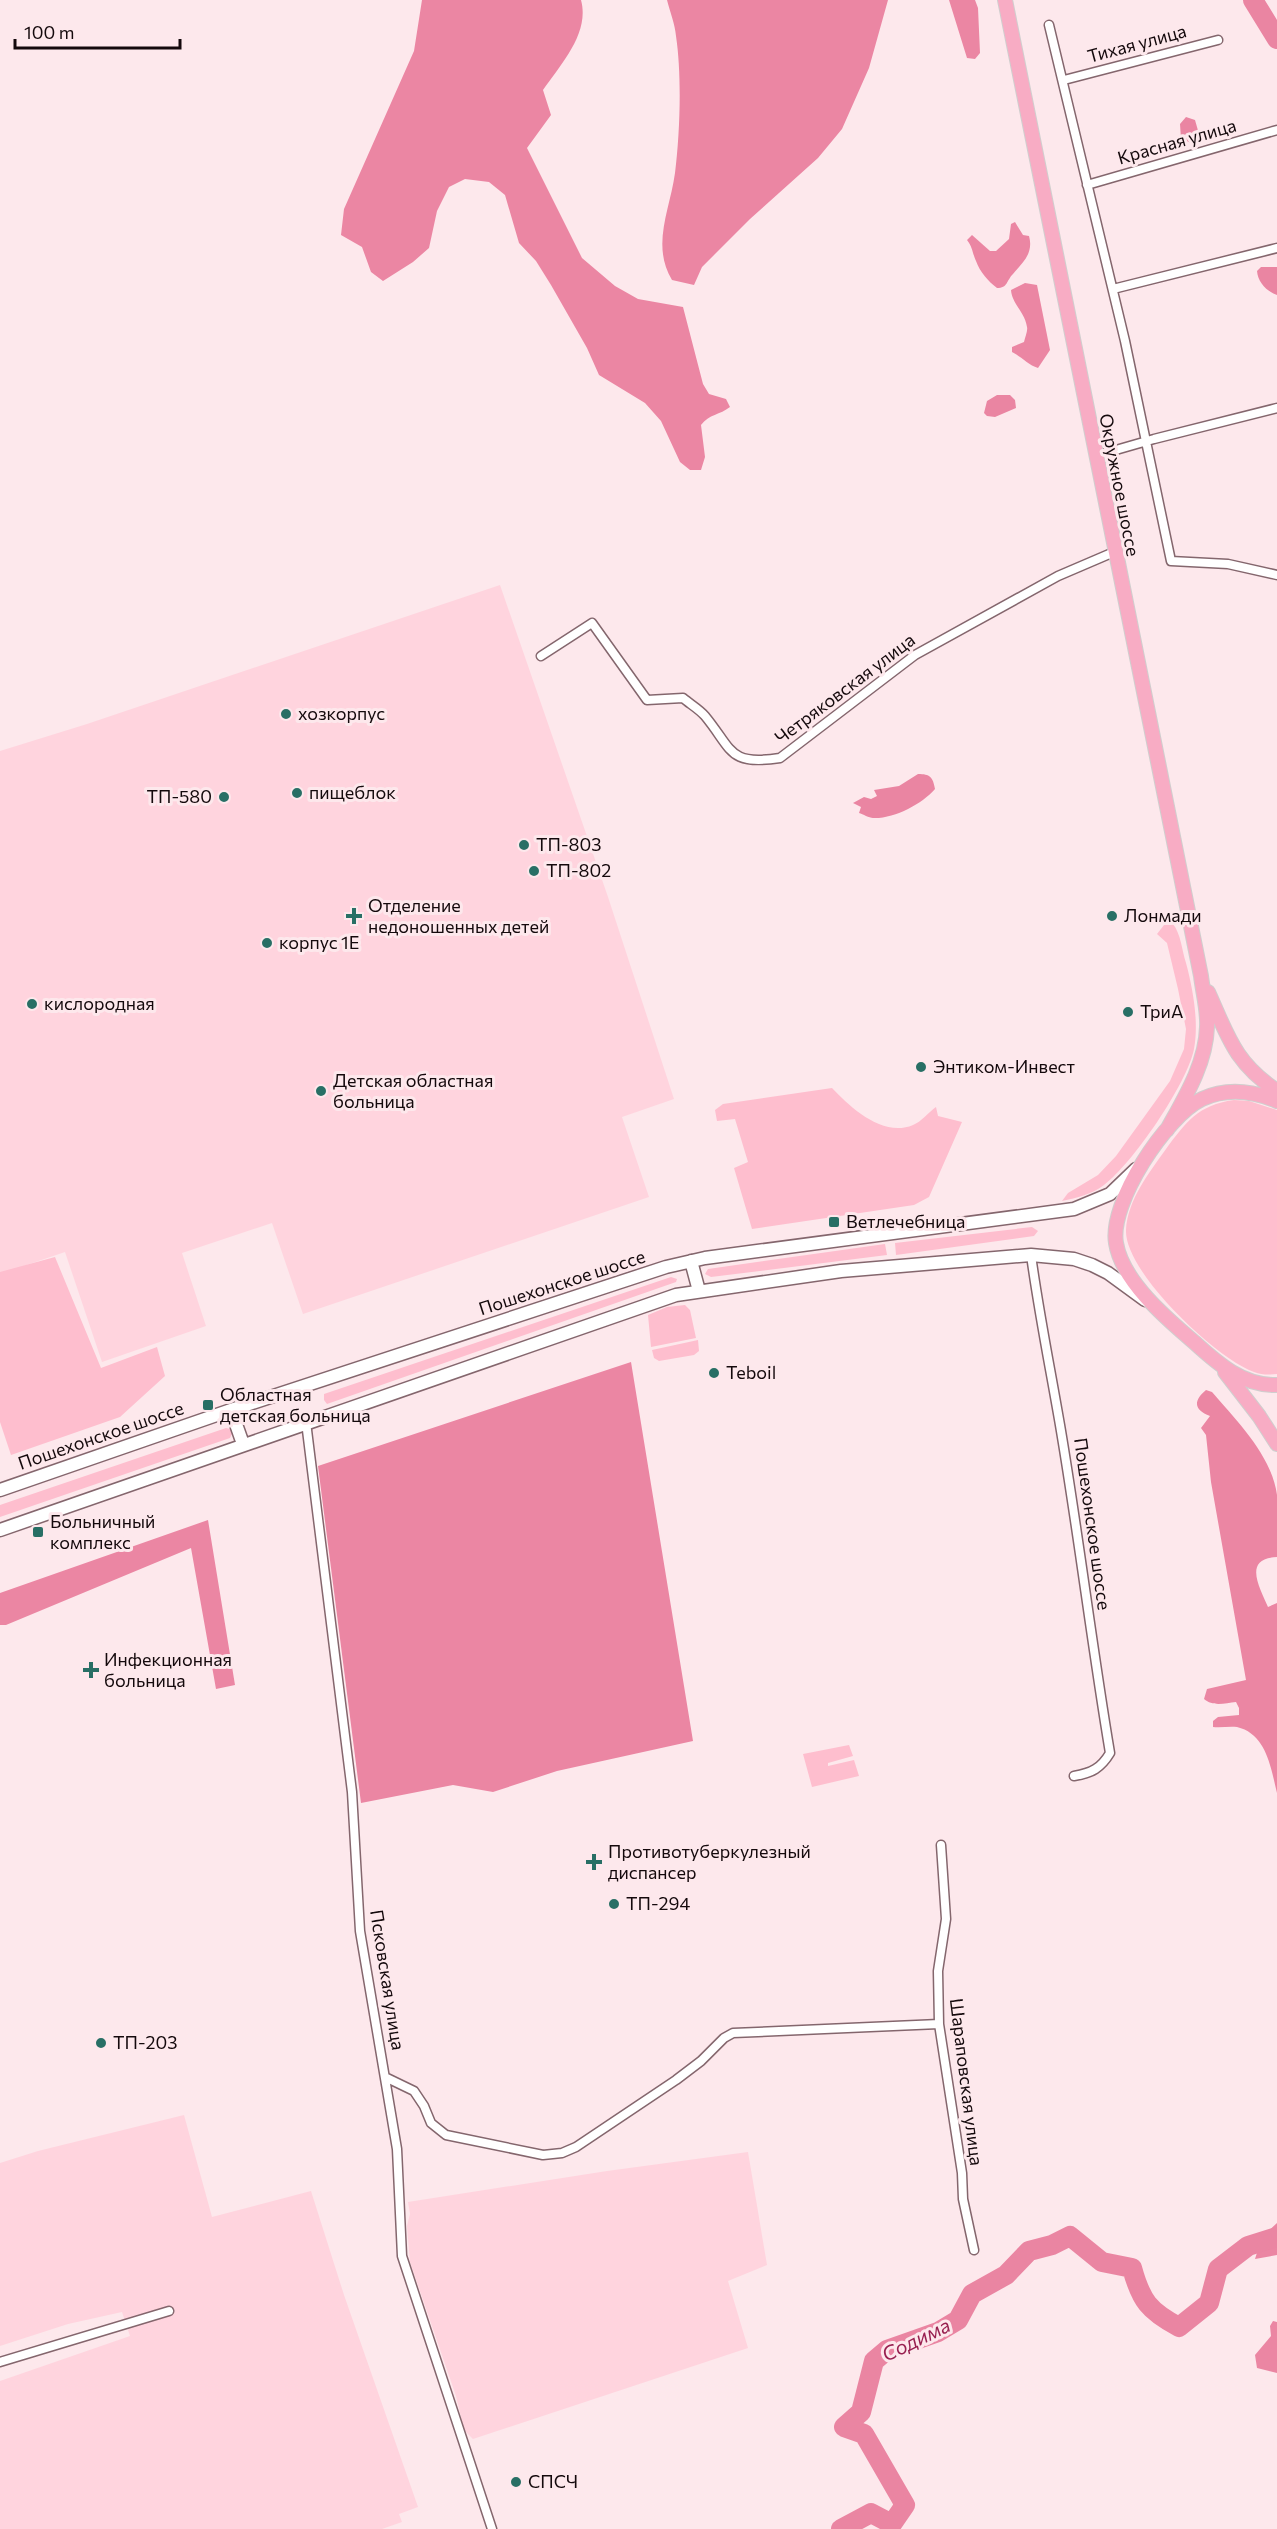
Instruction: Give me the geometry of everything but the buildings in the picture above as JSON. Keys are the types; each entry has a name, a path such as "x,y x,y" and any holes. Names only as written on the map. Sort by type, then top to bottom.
{"main road":[{"name":"Окружное шоссе","path":"1005,0 1114,552 1201,976 1207,1017 1206,1043 1190,1088 1167,1130"},
{"name":"Окружное шоссе","path":"1201,976 1237,1055 1248,1069 1277,1091"},
{"name":"Окружное шоссе","path":"1277,1101 1248,1093 1212,1095 1196,1102 1167,1130 1141,1164 1119,1215 1116,1243 1119,1254 1132,1277 1159,1311 1218,1364 1259,1416 1277,1444"},
{"name":"Пошехонское шоссе","path":"0,1490 231,1410 666,1267 691,1261 1074,1209 1110,1194 1141,1164"},
{"path":"0,1530 676,1295 873,1268 1031,1255 1074,1259 1092,1265 1108,1273 1159,1311"},
{"path":"691,1261 699,1291"},
{"name":"Окружное шоссе","path":"1218,1364 1247,1380 1277,1385"},
{"path":"231,1410 243,1444"}],"street":[{"path":"1049,25 1113,289 1171,561 1228,564 1277,576"},
{"name":"Тихая улица","path":"1064,80 1218,40"},
{"name":"Красная улица","path":"1087,185 1277,130"},
{"path":"1113,289 1277,248"},
{"path":"1095,456 1277,408"},
{"name":"Четряковская улица","path":"540,656 592,623 647,700 683,698 704,715 731,753 757,762 780,758 915,655 1058,576 1114,552"},
{"name":"Пошехонское шоссе","path":"1031,1255 1110,1753 1092,1773 1074,1776"},
{"name":"Псковская улица","path":"306,1422 351,1792 360,1931 397,2148 399,2221 404,2267 492,2529"},
{"name":"Шараповская улица","path":"941,1845 946,1919 938,1971 939,2024 962,2173 963,2199 974,2250"},
{"path":"385,2077 414,2091 431,2123 446,2135 543,2155 562,2153 576,2147 676,2080 701,2061 724,2038 733,2033 939,2024"},
{"path":"0,2362 169,2311"}],"shaded area":[{"path":"422,0 581,0 583,12 578,36 543,90 551,115 527,148 582,258 615,286 638,299 683,307 703,384 709,394 726,399 730,407 701,425 705,457 701,470 690,470 680,462 661,421 645,403 599,375 587,348 551,285 536,261 519,243 505,195 489,182 465,179 449,187 437,211 429,248 413,262 383,281 371,272 362,247 341,235 344,209 414,51"},
{"path":"667,0 888,0 869,68 842,129 818,158 750,219 702,267 694,285 672,280 663,254 664,227 675,173 680,104 676,36"},
{"path":"949,0 975,0 978,8 980,53 975,59 967,58"},
{"path":"1186,117 1195,120 1199,142 1194,144 1181,139 1180,124"},
{"path":"1015,222 1023,235 1029,236 1029,253 1005,285 997,288 980,269 967,240 972,235 990,251 996,251 1009,239 1011,224"},
{"path":"1261,267 1277,267 1277,295 1266,289 1261,282 1257,271"},
{"path":"1025,283 1037,285 1050,350 1038,368 1012,352 1012,347 1024,342 1027,329 1011,290"},
{"path":"997,395 1010,395 1015,400 1016,408 995,417 987,416 984,413 987,401"},
{"path":"500,585 608,897 674,1099 622,1117 649,1197 303,1314 272,1223 182,1253 206,1326 102,1362 65,1252 0,1274 0,751"},
{"path":"918,774 930,777 935,789 907,810 881,818 871,818 859,813 861,807 853,803 864,797 871,799 877,796 874,790 899,786"},
{"path":"1173,924 1181,943 1194,1006 1196,1028 1194,1049 1189,1064 1157,1122 1116,1174 1094,1191 1062,1201 1068,1193 1098,1175 1116,1156 1170,1081 1184,1049 1186,1029 1178,989 1167,943 1157,934 1164,925"},
{"path":"832,1088 848,1104 868,1118 890,1127 902,1128 913,1125 936,1107 938,1116 962,1122 929,1197 914,1205 752,1229 734,1168 748,1162 735,1119 717,1121 715,1110 723,1104"},
{"path":"1249,1101 1277,1110 1277,1374 1257,1373 1238,1364 1218,1350 1175,1312 1140,1268 1129,1248 1126,1230 1131,1208 1140,1187 1180,1131 1202,1111 1222,1102"},
{"path":"1032,1227 1038,1231 1034,1236 896,1255 895,1243"},
{"path":"885,1244 887,1255 711,1277 705,1274 708,1269"},
{"path":"55,1257 101,1368 157,1347 165,1376 120,1417 11,1455 0,1422 0,1272"},
{"path":"671,1277 677,1279 676,1282 327,1404 324,1400 324,1394"},
{"path":"685,1305 690,1310 696,1338 651,1347 648,1315 667,1307"},
{"path":"698,1340 699,1351 694,1355 659,1361 654,1358 652,1350"},
{"path":"631,1362 693,1741 557,1771 493,1792 453,1785 361,1803 318,1466"},
{"path":"1206,1390 1212,1392 1261,1453 1274,1481 1277,1495 1277,1557 1260,1563 1256,1575 1268,1607 1277,1603 1277,1793 1270,1763 1255,1737 1237,1727 1213,1727 1213,1721 1218,1717 1239,1715 1236,1702 1215,1704 1204,1699 1207,1689 1246,1680 1211,1482 1206,1435 1201,1428 1210,1416 1201,1411 1197,1405 1199,1398"},
{"path":"226,1428 234,1430 230,1438 0,1517 0,1505"},
{"path":"208,1520 235,1685 216,1689 191,1548 6,1625 0,1625 0,1593"},
{"path":"849,1745 853,1756 828,1763 828,1766 854,1760 859,1776 812,1787 803,1754"},
{"path":"184,2115 212,2217 311,2191 344,2295 418,2507 399,2514 402,2522 382,2529 0,2529 0,2381 130,2336 122,2312 68,2324 0,2346 0,2163 38,2151"},
{"path":"748,2152 767,2265 728,2281 748,2348 473,2439 464,2430 456,2396 410,2262 408,2202"},
{"path":"1277,2223 1277,2255 1255,2259 1262,2237"},
{"path":"1273,2321 1277,2322 1277,2373 1257,2368 1255,2355 1271,2336 1270,2326"}],"waterway":[{"path":"1253,0 1277,39"},
{"name":"Содима","path":"841,2529 871,2513 892,2524 905,2505 864,2434 844,2427 861,2412 874,2361 887,2350 938,2332 958,2320 972,2294 1006,2275 1029,2251 1052,2245 1070,2236 1102,2262 1132,2268 1139,2289 1148,2304 1160,2316 1179,2327 1209,2303 1218,2269 1248,2246 1277,2237"}],"place":[{"name":"хозкорпус","path":"286,714"},
{"name":"пищеблок","path":"297,793"},
{"name":"ТП-580","path":"224,797"},
{"name":"ТП-803","path":"524,845"},
{"name":"ТП-802","path":"534,871"},
{"name":"Отделение недоношенных детей","path":"354,916"},
{"name":"Лонмади","path":"1112,916"},
{"name":"корпус 1Е","path":"267,943"},
{"name":"кислородная","path":"32,1004"},
{"name":"ТриА","path":"1128,1012"},
{"name":"Энтиком-Инвест","path":"921,1067"},
{"name":"Детская областная больница","path":"321,1091"},
{"name":"Ветлечебница","path":"834,1222"},
{"name":"Teboil","path":"714,1373"},
{"name":"Областная детская больница","path":"208,1405"},
{"name":"Больничный комплекс","path":"38,1532"},
{"name":"Инфекционная больница","path":"91,1670"},
{"name":"Противотуберкулезный диспансер","path":"594,1862"},
{"name":"ТП-294","path":"614,1904"},
{"name":"ТП-203","path":"101,2043"},
{"name":"СПСЧ","path":"516,2482"}]}
